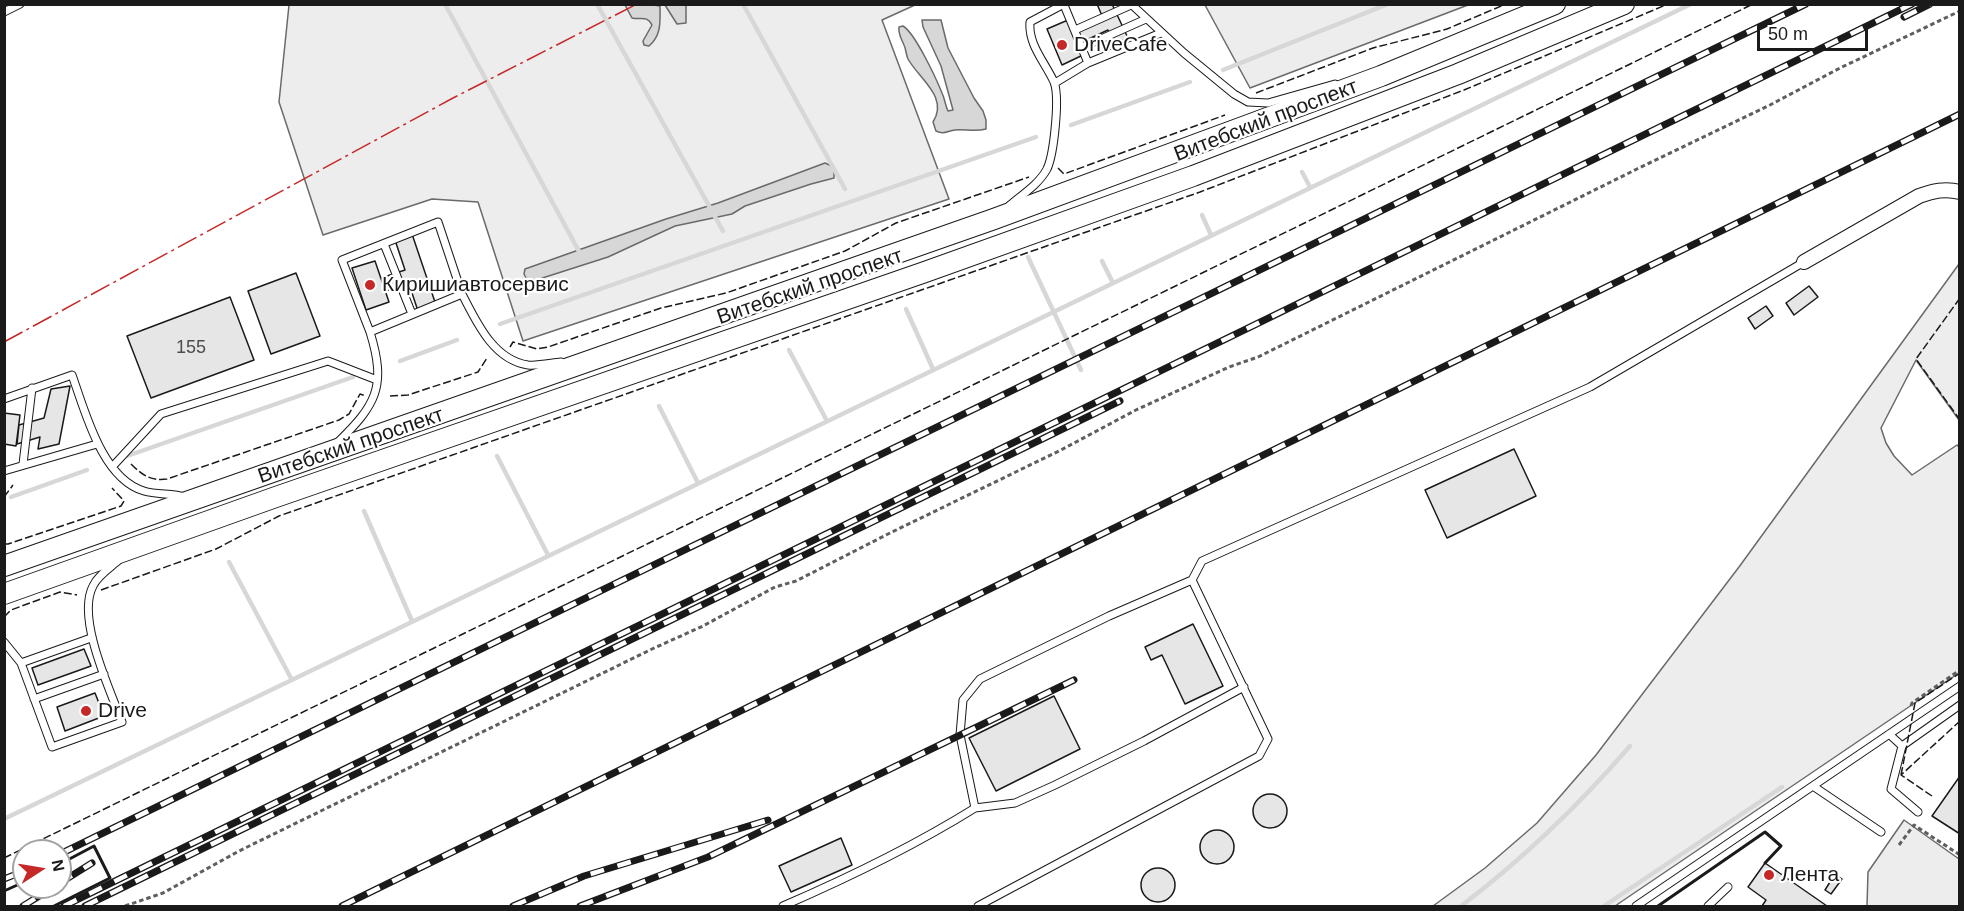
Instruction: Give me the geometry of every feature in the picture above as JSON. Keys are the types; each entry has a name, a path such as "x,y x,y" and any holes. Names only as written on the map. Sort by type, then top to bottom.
{"main road":[{"name":"Витебский проспект","path":"4,566 994,219 1381,76 1555,4"},
{"name":"Витебский проспект","path":"4,594 1193,176 1458,74 1624,4"}],"street":[{"path":"1804,262 1919,196 1932,191 1949,189 1959,192"}],"lane":[{"path":"4,12 20,4"},
{"path":"994,219 1041,179 1048,167 1056,106 1054,83 1029,34 1030,22 1064,4 1088,63"},
{"path":"1075,30 1131,5 1234,94 1248,102 1268,103 1325,86 1381,76"},
{"path":"1083,47 1146,19"},
{"path":"1054,83 1088,63 1161,33"},
{"path":"326,454 366,412 373,401 377,380 375,350 370,332 342,260 438,222 462,294 486,336 504,354 516,361 528,364 591,361"},
{"path":"384,244 412,314"},
{"path":"975,808 960,735 963,700 980,680 1109,615 1192,580 1202,561 1590,387 1804,262"},
{"path":"370,332 462,294"},
{"path":"113,466 161,414 328,361 377,380"},
{"path":"4,399 72,375 97,444 128,484 143,491 171,493 195,499"},
{"path":"23,464 32,388"},
{"path":"4,471 97,444"},
{"path":"4,642 21,663 52,747 122,722 92,638 89,597 92,587 99,578 132,549"},
{"path":"978,906 1259,756 1268,739 1192,580"},
{"path":"21,663 92,638"},
{"path":"34,699 104,674"},
{"path":"1636,906 1959,686"},
{"path":"783,906 849,878 929,837 975,808 1015,803 1035,794 1144,741 1244,687"},
{"path":"1918,812 1891,789 1902,746 1959,705"},
{"path":"1889,734 1902,746"},
{"path":"1813,786 1881,832"},
{"path":"1708,906 1728,887"}],"path":[{"path":"125,906 163,893 248,847 652,648 703,626 775,587 796,581 1067,447 1136,410 1238,363 1258,357 1959,11"},
{"path":"1899,845 1914,825 1959,855"}],"shaded area":[{"path":"289,5 915,5 882,20 949,199 523,341 478,202 432,199 323,235 279,102"},
{"path":"625,5 660,6 658,32 649,46 644,45 643,41 652,25 646,19 632,18"},
{"path":"665,5 686,5 686,23 677,24"},
{"path":"1205,5 1468,5 1250,88"},
{"path":"922,20 941,20 948,48 983,111 986,129 955,130 943,133 936,131 933,122 937,113 935,96 908,59 899,32 899,27 903,26 913,37 935,77 948,111 953,110 941,66"},
{"path":"825,163 834,167 834,178 745,206 732,214 675,226 608,257 533,281 527,280 524,274 525,269 718,203"},
{"path":"1959,264 1959,420 1916,360 1881,428 1894,456 1912,475 1957,445 1959,447 1959,673 1615,906 1433,906 1485,868 1537,823 1596,755 1739,567"},
{"path":"1904,820 1959,859 1959,906 1867,906 1868,872"}],"building":[{"path":"1097,4 1112,4 1128,38 1114,44 1108,30 1082,42 1076,30 1103,18"},
{"path":"1068,20 1083,55 1062,65 1047,29"},
{"path":"411,231 437,308 419,314 409,284 385,291 381,278 405,270 394,237"},
{"name":"Киришиавтосервис","path":"375,261 389,302 366,310 352,268"},
{"path":"296,273 320,336 271,354 248,291"},
{"path":"1809,286 1818,297 1794,315 1786,303"},
{"path":"230,297 254,360 151,398 127,336"},
{"path":"1766,306 1773,316 1755,329 1748,318"},
{"path":"70,386 59,444 38,449 40,437 17,444 19,425 44,418 51,389"},
{"path":"4,413 20,415 16,446 4,444"},
{"path":"1514,449 1536,496 1447,538 1425,490"},
{"path":"1193,624 1223,686 1185,704 1162,655 1151,660 1145,647"},
{"path":"84,649 91,666 38,685 32,668"},
{"path":"95,693 104,716 65,731 57,707"},
{"path":"1054,696 1080,749 996,791 969,738"},
{"path":"1960,776 1960,834 1932,816"},
{"path":"1270,794 1282,799 1287,811 1282,823 1270,828 1258,823 1253,811 1258,799"},
{"path":"1217,830 1229,835 1234,847 1229,859 1217,864 1205,859 1200,847 1205,835"},
{"path":"841,838 852,865 791,892 779,866"},
{"name":"Лента","path":"1765,863 1827,906 1762,906 1766,900 1748,887"},
{"path":"1158,868 1170,873 1175,885 1170,897 1158,902 1146,897 1141,885 1146,873"},
{"path":"1835,874 1842,879 1831,894 1825,890"}],"waterway":[{"path":"445,4 581,255"},
{"path":"597,4 723,231"},
{"path":"743,4 845,189"},
{"path":"1223,70 1388,4"},
{"path":"4,819 1691,4"},
{"path":"1071,125 1190,82"},
{"path":"500,324 1036,137"},
{"path":"1302,172 1310,187"},
{"path":"1202,215 1211,235"},
{"path":"1028,257 1081,370"},
{"path":"1102,261 1113,283"},
{"path":"906,309 933,369"},
{"path":"400,361 457,340"},
{"path":"789,350 827,421"},
{"path":"127,456 353,377"},
{"path":"659,406 698,483"},
{"path":"497,456 548,555"},
{"path":"11,497 87,470"},
{"path":"364,511 412,621"},
{"path":"229,562 292,680"},
{"path":"1461,906 1550,830 1630,746"},
{"path":"1604,906 1782,787"}],"railway":[{"path":"72,848 1806,4"},
{"path":"64,906 1912,4"},
{"path":"1904,17 1930,4"},
{"path":"342,906 1960,114"},
{"path":"85,906 1120,401"},
{"path":"580,906 708,857 1074,680"},
{"path":"513,906 584,876 768,820"},
{"path":"72,876 92,863"},
{"path":"4,879 12,876"},
{"path":"23,906 34,899"}],"fence":[{"path":"1256,93 1373,48 1447,29 1506,4"},
{"path":"101,590 216,549 279,516 1200,192 1464,90 1668,4"},
{"path":"4,858 1753,4"},
{"path":"1058,168 1064,174 1225,115"},
{"path":"510,347 513,342 537,349 548,347 661,308 726,293 845,251 896,223 1029,177"},
{"path":"1960,298 1916,359 1960,420"},
{"path":"390,396 408,395 478,372 487,358"},
{"path":"131,464 148,477 167,479 339,420 349,414 360,394 366,396"},
{"path":"4,497 13,485"},
{"path":"4,544 121,506 124,501 112,488"},
{"path":"4,617 11,610 60,592 77,595"},
{"path":"1901,775 1915,703 1960,673"},
{"path":"1932,796 1901,775 1960,721"}],"wall":[{"path":"1658,906 1765,832 1781,846 1765,863"},
{"path":"72,858 94,846 110,878 72,897"},
{"path":"4,891 12,887"},
{"path":"54,906 68,899"}],"power":[{"path":"4,342 453,98 637,4"}],"place":[{"name":"DriveCafe","path":"1062,45"},
{"name":"Киришиавтосервис","path":"370,285"},
{"name":"Drive","path":"86,711"},
{"name":"Лента","path":"1769,875"}]}
